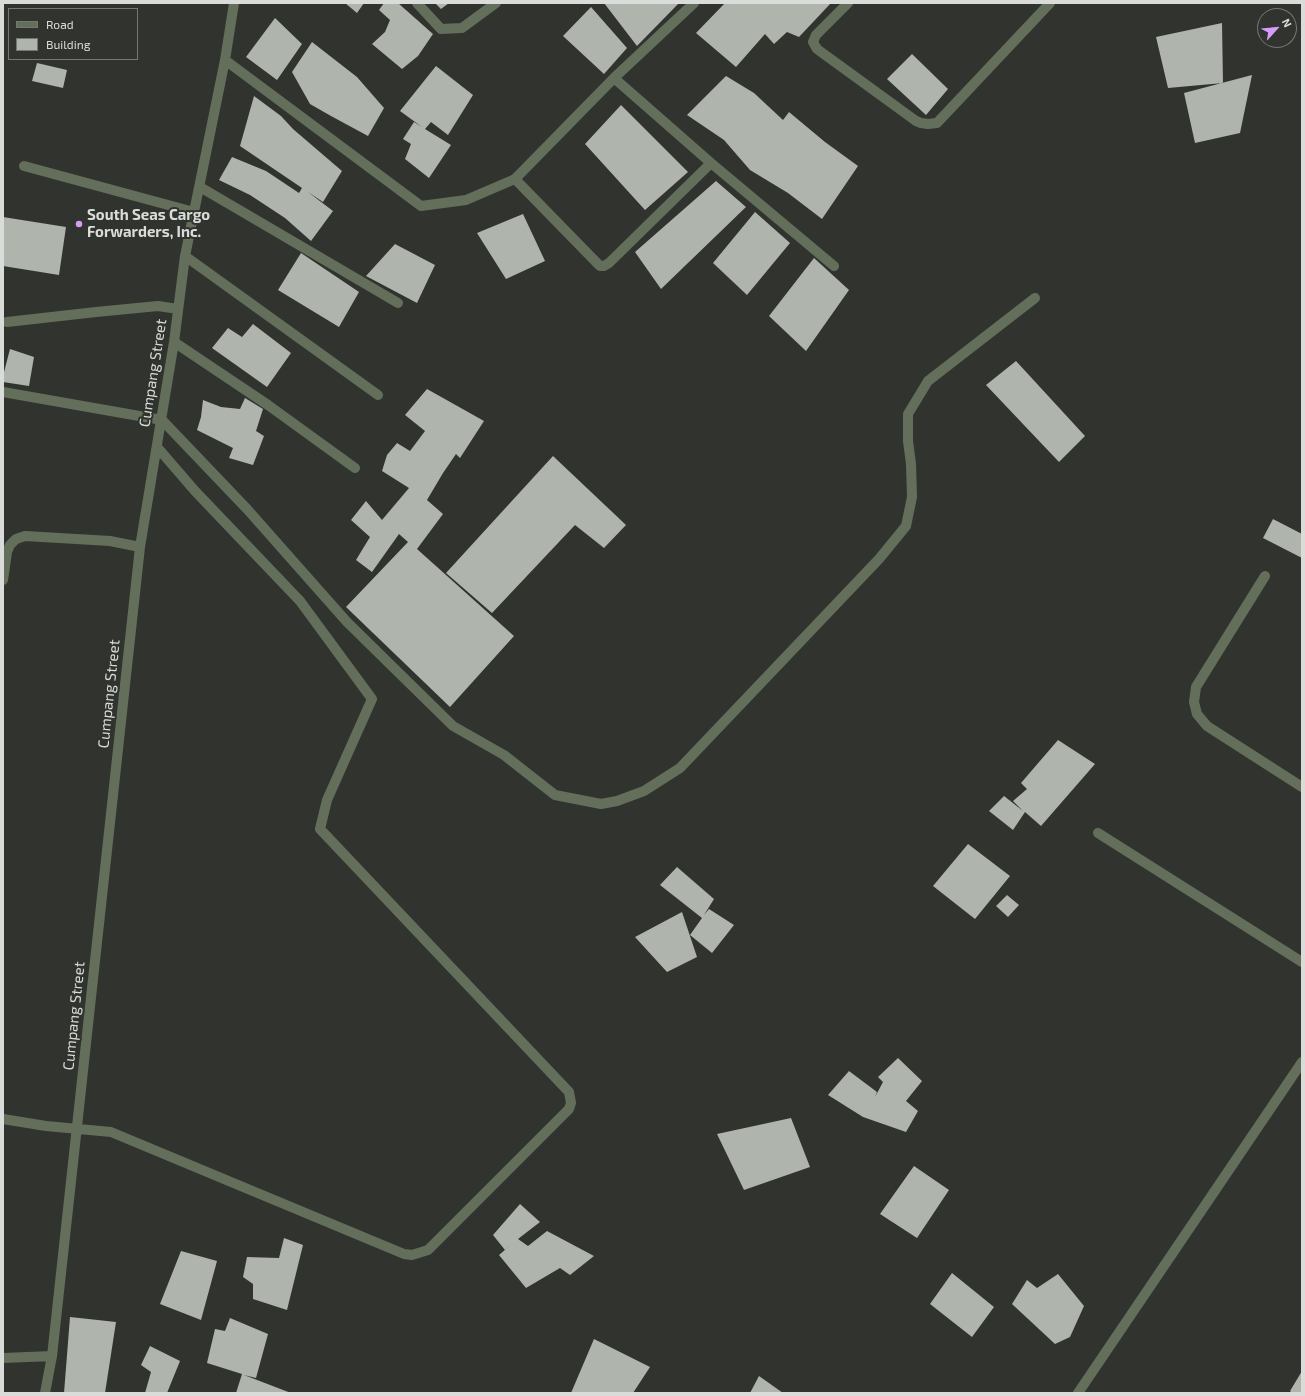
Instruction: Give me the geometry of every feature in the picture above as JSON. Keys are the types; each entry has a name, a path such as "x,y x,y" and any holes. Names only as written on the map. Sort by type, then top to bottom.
{"street":[{"name":"Cumpang Street","path":"45,1393 52,1356 140,547 162,420 185,256 225,60 234,3"},
{"path":"417,3 442,29 462,28 496,3"},
{"path":"225,60 422,206 466,200 515,179 614,78 694,3"},
{"path":"848,3 816,35 813,42 817,49 916,121 928,124 937,123 1050,3"},
{"path":"614,78 834,266"},
{"path":"515,179 600,266 604,266 609,263 712,163"},
{"path":"24,166 194,212"},
{"path":"200,187 398,304"},
{"path":"185,256 378,395"},
{"path":"3,392 162,420 248,509 347,622 453,726 504,756 556,795 601,804 617,801 644,791 680,768 880,559 906,526 912,497 911,464 908,441 908,414 928,381 1035,298"},
{"path":"7,322 158,306 178,309"},
{"path":"174,342 268,405 355,468"},
{"path":"3,1119 46,1126 111,1132 397,1251 412,1255 428,1250 569,1109 571,1103 569,1092 320,829 327,800 372,699 300,601 195,491 157,447"},
{"path":"3,580 7,552 10,545 16,539 25,536 110,541 140,547"},
{"path":"1265,576 1196,687 1194,702 1197,714 1207,726 1302,787"},
{"path":"1098,832 1302,962"},
{"path":"1078,1393 1302,1062"},
{"path":"3,1358 52,1356"}],"building":[{"path":"345,3 364,3 357,13"},
{"path":"384,3 398,3 433,34 418,56 402,69 372,44 385,32 390,20 379,10"},
{"path":"435,3 449,3 441,9"},
{"path":"604,3 679,3 637,46"},
{"path":"725,3 831,3 799,37 787,32 774,44 765,34 736,67 696,33"},
{"path":"591,7 627,48 604,74 563,36"},
{"path":"275,18 302,44 277,80 246,57"},
{"path":"1222,23 1223,83 1168,88 1156,37"},
{"path":"312,42 357,77 384,108 368,136 310,104 292,72"},
{"path":"912,54 948,89 926,115 887,79"},
{"path":"37,63 67,70 63,88 32,81"},
{"path":"436,66 473,95 448,135 431,122 425,129 451,145 429,178 405,159 411,144 403,139 414,122 422,127 400,111"},
{"path":"1252,75 1240,133 1195,143 1184,93"},
{"path":"726,76 754,93 783,120 789,112 825,142 858,166 822,219 788,193 750,170 724,140 687,115"},
{"path":"254,96 281,116 293,129 342,171 323,202 308,192 333,211 311,241 285,218 250,195 219,180 232,157 266,171 299,193 302,188 240,146"},
{"path":"621,105 688,172 645,210 585,144"},
{"path":"716,181 746,207 661,289 635,252"},
{"path":"755,212 790,243 747,295 713,263"},
{"path":"523,214 545,261 506,279 477,233"},
{"path":"3,217 66,227 59,275 3,266"},
{"path":"395,244 435,265 417,303 366,276"},
{"path":"301,253 359,292 339,327 278,290"},
{"path":"814,258 849,290 806,351 769,316"},
{"path":"253,324 291,353 267,387 212,348 228,328 242,337"},
{"path":"10,349 34,357 29,386 3,382 3,376"},
{"path":"1016,361 1085,436 1059,462 986,385"},
{"path":"427,389 484,421 460,458 456,454 427,500 443,514 417,549 514,636 450,707 346,607 408,542 399,534 372,572 356,560 370,537 351,520 366,501 382,520 409,488 382,471 387,455 397,443 410,451 425,431 405,415"},
{"path":"245,398 263,409 256,431 264,436 253,465 229,458 233,448 197,430 201,417 203,400 221,407 240,409"},
{"path":"553,456 626,525 604,548 575,525 492,613 446,573"},
{"path":"1273,519 1302,534 1302,558 1263,538"},
{"path":"1058,740 1095,764 1041,826 1025,812 1013,830 989,811 1004,796 1023,811 1013,801 1027,789 1021,783"},
{"path":"968,844 1010,876 975,919 933,886"},
{"path":"677,867 714,899 704,915 709,909 734,925 712,953 690,935 702,918 660,885"},
{"path":"1007,895 1019,905 1008,917 996,906"},
{"path":"682,912 697,957 667,972 635,937"},
{"path":"898,1058 922,1081 906,1101 918,1111 906,1132 863,1117 828,1095 849,1071 877,1092 875,1097 883,1082 878,1077"},
{"path":"791,1118 810,1167 744,1190 717,1134"},
{"path":"914,1166 949,1190 917,1238 880,1214"},
{"path":"520,1204 540,1222 518,1239 528,1246 547,1231 594,1256 570,1275 560,1268 526,1288 499,1255 505,1250 493,1235"},
{"path":"284,1238 303,1245 287,1310 253,1299 253,1284 243,1277 247,1257 279,1258"},
{"path":"181,1251 217,1261 201,1320 160,1304"},
{"path":"952,1273 994,1307 972,1337 930,1304"},
{"path":"1058,1274 1084,1306 1070,1337 1055,1344 1012,1304 1027,1280 1037,1288"},
{"path":"70,1317 116,1322 105,1393 64,1393"},
{"path":"230,1318 268,1334 256,1378 244,1375 291,1393 236,1393 242,1374 207,1363 215,1329 225,1331"},
{"path":"594,1339 650,1367 633,1393 571,1393"},
{"path":"150,1346 180,1361 167,1393 145,1393 151,1372 141,1365"},
{"path":"1302,1371 1302,1393 1292,1393 1290,1391"},
{"path":"759,1376 783,1393 750,1393"}],"place":[{"name":"South Seas Cargo Forwarders, Inc.","path":"79,224"}]}
